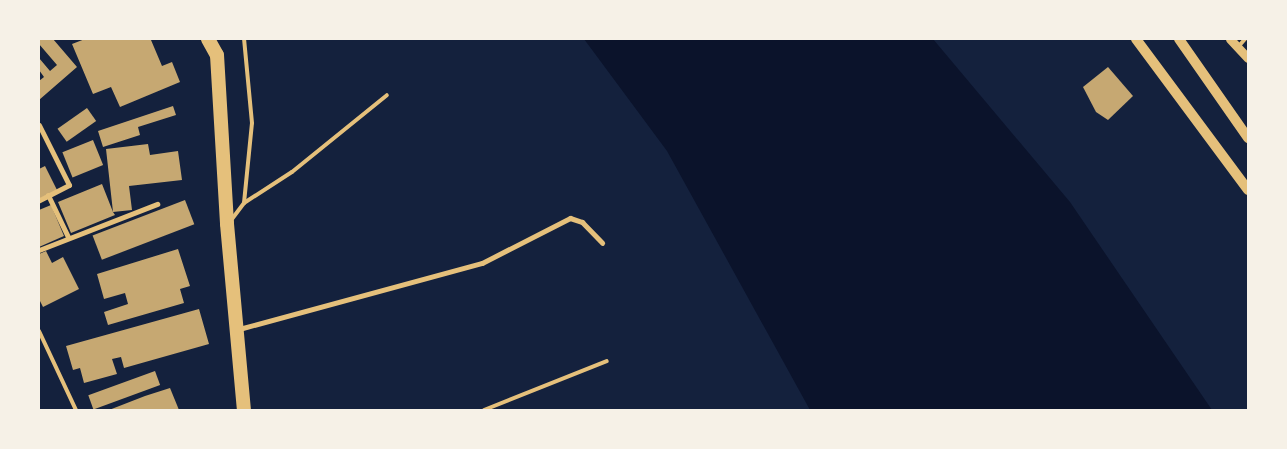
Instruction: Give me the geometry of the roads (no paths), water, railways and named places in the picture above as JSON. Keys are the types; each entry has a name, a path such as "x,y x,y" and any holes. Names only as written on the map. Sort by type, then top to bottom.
{"highway":[{"path":"208,39 217,55 227,224 239,329 244,410"}],"main road":[{"path":"1136,39 1248,190"},
{"path":"1179,39 1248,138"}],"street":[{"path":"216,39 217,55"},
{"path":"1230,39 1248,58"},
{"path":"39,125 70,185 39,200"},
{"path":"48,196 68,237"},
{"path":"39,250 68,237 157,204"},
{"path":"239,329 482,262 570,218 582,222 602,243"}],"lane":[{"path":"244,39 252,123 244,203"},
{"path":"1238,47 1245,39"},
{"path":"227,224 244,203 292,172 387,95"},
{"path":"39,331 76,410"},
{"path":"484,410 608,361"}],"water":[{"path":"584,39 933,39 1070,202 1212,410 810,410 667,151"}]}
